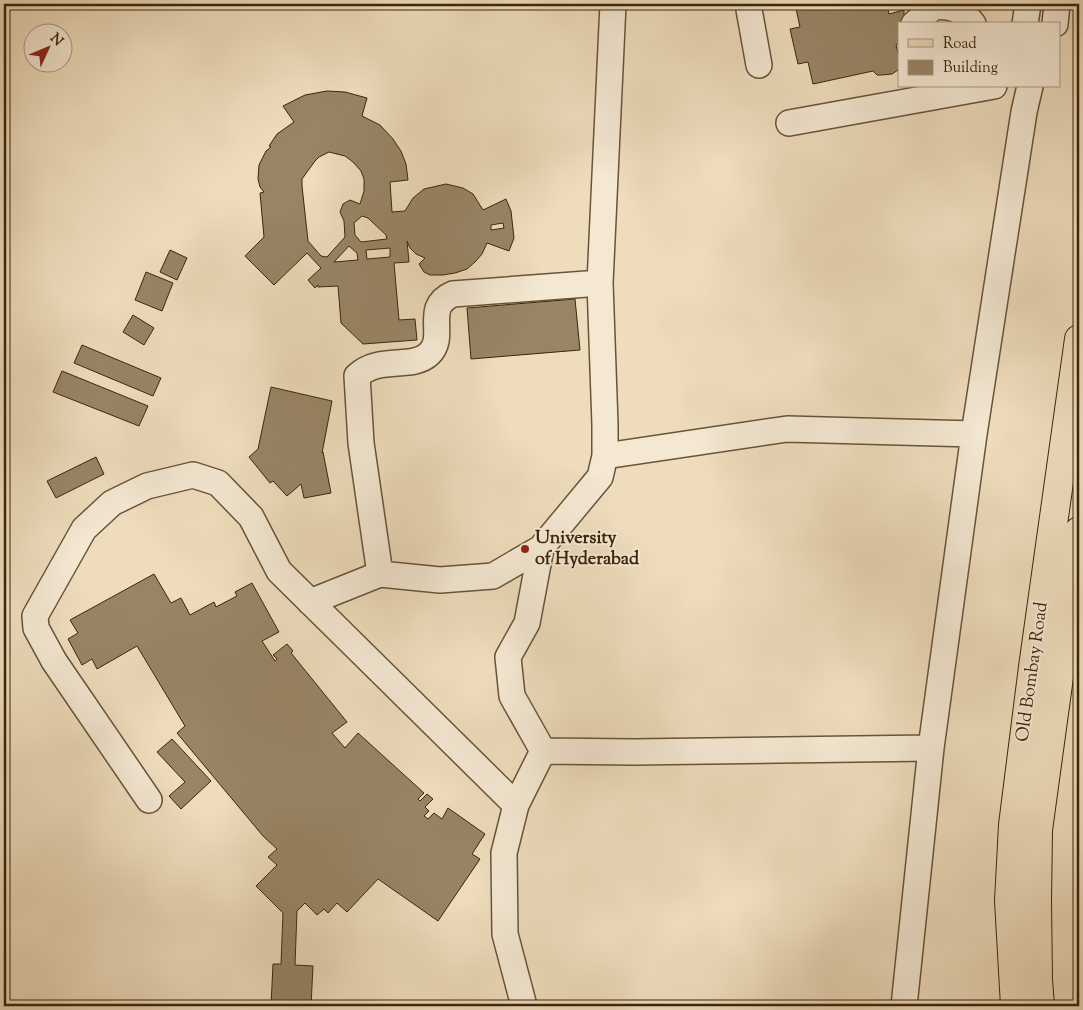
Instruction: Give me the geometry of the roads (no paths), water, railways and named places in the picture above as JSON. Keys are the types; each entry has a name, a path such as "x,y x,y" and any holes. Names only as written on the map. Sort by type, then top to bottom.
{"main road":[{"name":"Old Bombay Road","path":"1015,1006 1010,901 1013,825 1079,339"},
{"name":"Old Bombay Road","path":"1040,1006 1037,901 1038,830 1079,531"}],"street":[{"path":"310,602 380,574 440,580 493,576 541,548 600,477 605,456 600,283 613,4"},
{"path":"748,4 759,65"},
{"path":"1025,22 1028,4"},
{"path":"1055,22 1056,4"},
{"path":"917,22 943,5 966,14 972,22"},
{"path":"789,123 976,88"},
{"path":"904,1006 931,748 974,434 1024,112 1030,88"},
{"path":"380,574 361,443 357,376 363,370 374,365 420,360 430,353 436,338 436,311 444,298 452,294 600,283"},
{"path":"605,456 787,429 974,434"},
{"path":"149,800 54,661 36,628 35,616 84,529 112,503 147,486 193,475 218,483 251,517 279,571 516,805"},
{"path":"541,548 526,623 508,657 512,696 543,751"},
{"path":"543,751 634,752 931,748"},
{"path":"524,1006 505,934 504,853 516,805 543,751"}],"place":[{"name":"University of Hyderabad","path":"525,549"}]}
